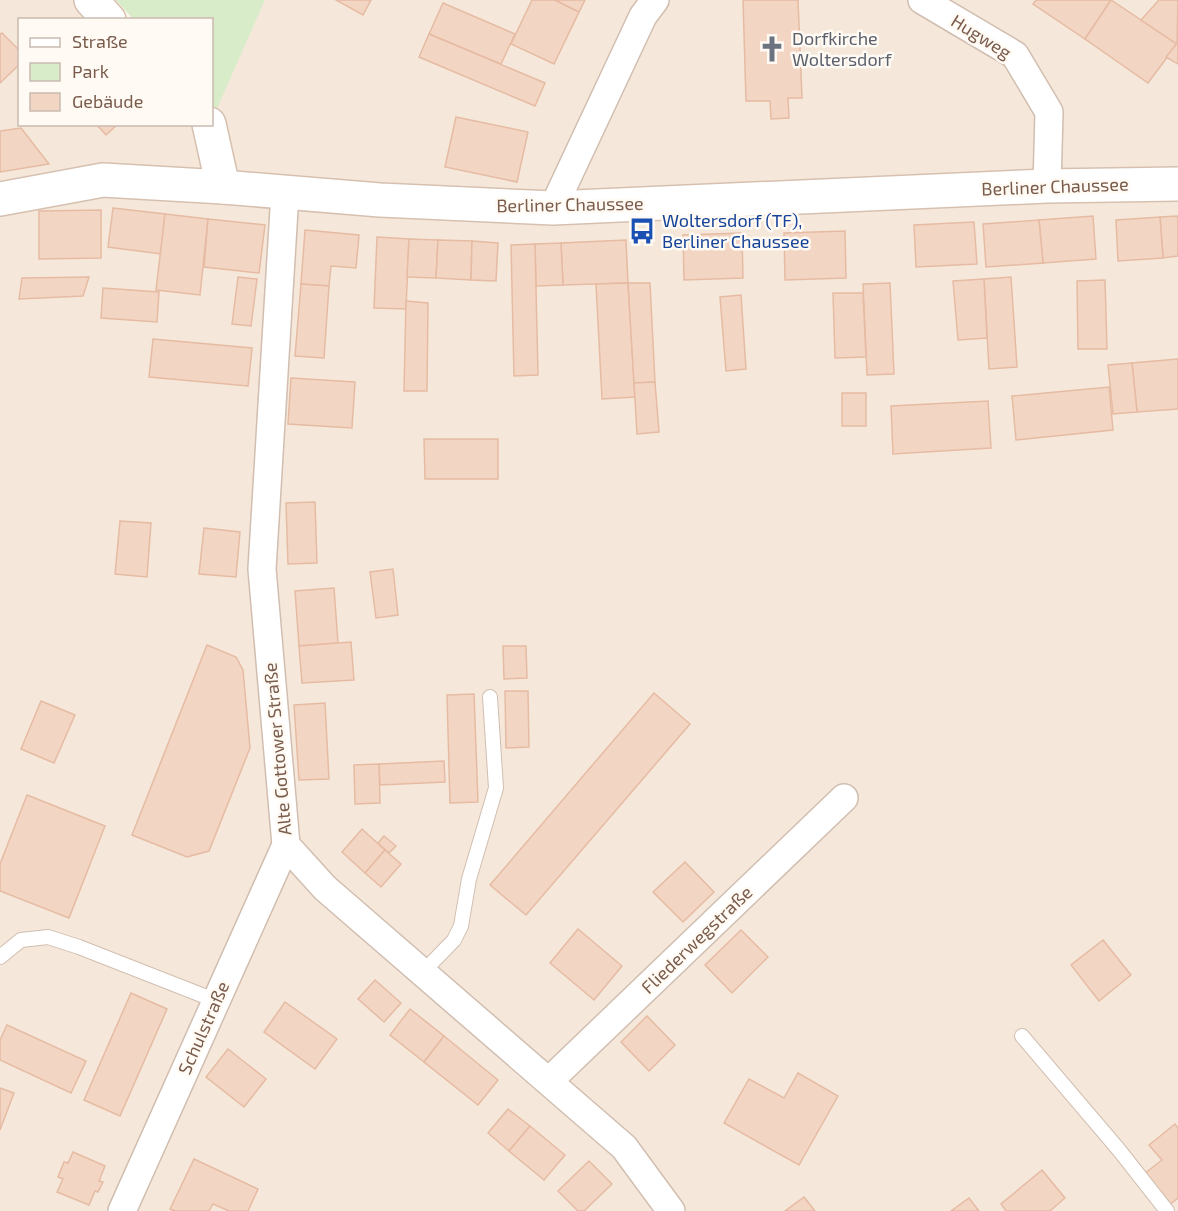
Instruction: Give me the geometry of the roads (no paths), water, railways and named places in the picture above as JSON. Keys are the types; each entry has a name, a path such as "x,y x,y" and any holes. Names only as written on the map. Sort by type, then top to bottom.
{"street":[{"path":"91,0 107,18"},
{"path":"553,208 643,16 655,0"},
{"name":"Hugweg","path":"922,0 1015,55 1049,112 1047,186"},
{"path":"209,126 223,187"},
{"name":"Berliner Chaussee","path":"0,199 103,180 380,200 553,208 1047,186 1178,184"},
{"name":"Alte Gottower Straße","path":"285,193 262,569 286,845 325,888 624,1147 671,1211"},
{"name":"Fliederwegstraße","path":"549,1081 844,798"},
{"name":"Schulstraße","path":"122,1211 286,845"}],"lane":[{"path":"423,972 454,940 461,926 469,879 496,788 490,697"},
{"path":"0,957 21,940 48,937 217,1001"},
{"path":"1022,1036 1119,1150 1167,1211"}],"place":[{"name":"Dorfkirche Woltersdorf","path":"772,49"},
{"name":"Woltersdorf (TF), Berliner Chaussee","path":"642,231"}]}
